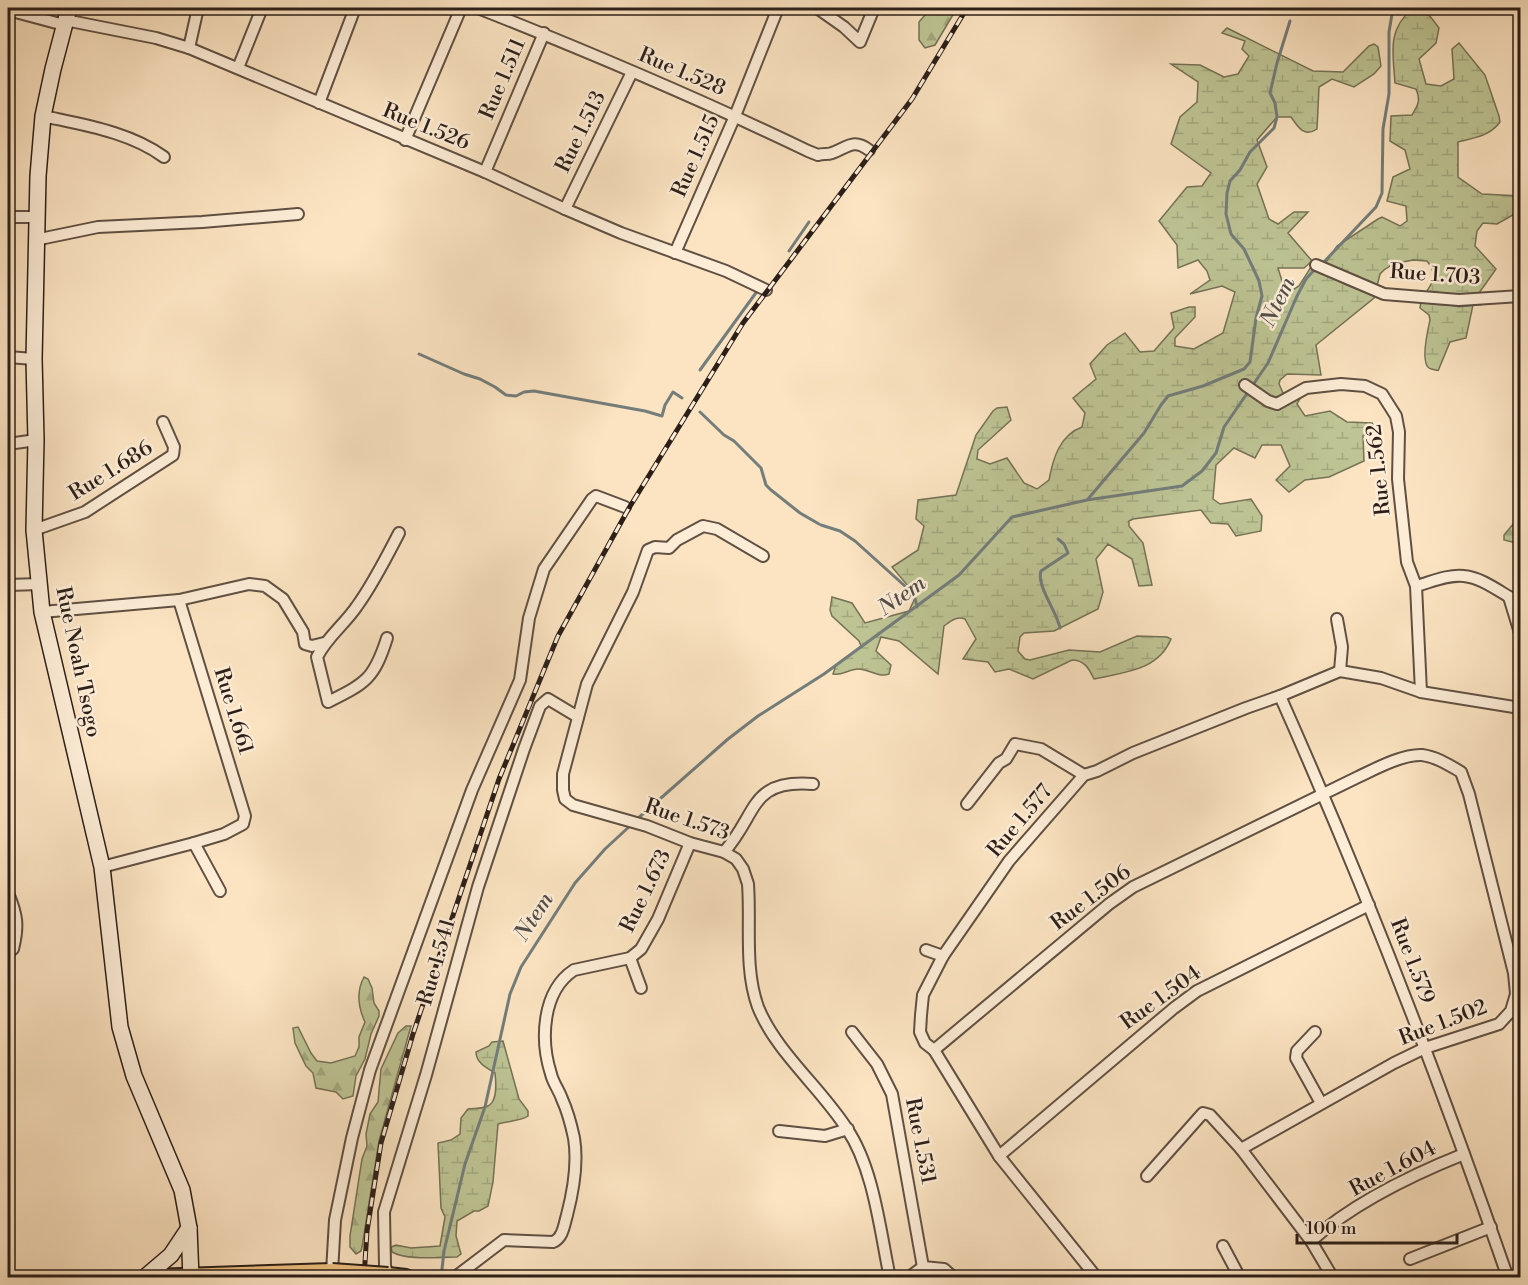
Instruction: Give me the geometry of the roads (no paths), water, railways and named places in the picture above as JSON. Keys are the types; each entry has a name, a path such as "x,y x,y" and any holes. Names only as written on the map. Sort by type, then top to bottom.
{"main road":[{"name":"Rue Noah Tsogo","path":"66,17 43,116 35,240 34,530 42,612 102,867 113,976 123,1043 145,1104 179,1182 189,1228 191,1277"},
{"path":"144,1278 171,1256 189,1228"},
{"path":"151,1278 332,1272 406,1278"}],"street":[{"path":"189,48 198,8"},
{"path":"237,68 262,8"},
{"path":"320,103 356,8"},
{"path":"405,140 461,8"},
{"name":"Rue 1.528","path":"478,8 544,33 818,154 831,154 856,144 869,150"},
{"name":"Rue 1.515","path":"675,253 735,116 778,8"},
{"path":"817,8 861,42 874,8"},
{"name":"Rue 1.526","path":"8,10 66,17 189,48 485,172 565,209 766,290"},
{"name":"Rue 1.511","path":"485,172 544,33"},
{"name":"Rue 1.513","path":"565,209 632,72"},
{"path":"43,116 103,130 151,147 164,157"},
{"path":"35,240 98,227 298,214"},
{"path":"8,217 36,217"},
{"name":"Rue 1.703","path":"1316,265 1384,294 1459,300 1521,296"},
{"path":"8,357 34,359"},
{"name":"Rue 1.562","path":"1245,385 1268,401 1277,404 1306,388 1341,384 1365,386 1382,394 1396,416 1399,432 1398,479 1407,562 1416,586 1421,692"},
{"name":"Rue 1.686","path":"34,530 85,512 172,455 174,447 162,422"},
{"path":"8,444 36,440"},
{"path":"332,1272 335,1220 364,1090 472,790 517,688 529,618 544,569 592,499 596,496 625,507"},
{"name":"Rue 1.573","path":"764,556 717,529 703,526 677,540 669,548 655,547 648,550 633,592 587,684 563,774 563,790 566,799 573,805 647,826 690,843 724,852 736,859 743,868 748,884 752,985 758,1007 768,1026 848,1129 869,1182 890,1278"},
{"path":"387,638 375,671 350,691 328,702 317,657 324,643 358,606 399,533"},
{"path":"1416,586 1455,576 1465,576 1488,584 1521,603"},
{"path":"8,585 40,584"},
{"path":"42,612 179,600 249,584 266,586 283,598 303,632 305,644 312,646 324,643"},
{"path":"1509,597 1521,633"},
{"name":"Rue 1.661","path":"102,867 194,843 243,824 245,816 179,600"},
{"path":"1337,619 1342,647 1340,671 1381,678 1421,692 1521,708"},
{"name":"Rue 1.577","path":"1096,1278 999,1156 934,1050 925,1043 920,1032 923,995 943,956 1022,844 1084,775 1133,753 1340,671"},
{"name":"Rue 1.579","path":"1280,696 1324,794 1369,905 1425,1048 1508,1278"},
{"name":"Rue 1.541","path":"388,1276 385,1266 384,1212 426,1075 478,887 524,749 540,706 548,699 578,717"},
{"path":"967,804 999,763 1006,759 1015,744 1041,749 1084,775"},
{"name":"Rue 1.502","path":"1241,1149 1321,1103 1425,1048 1498,1024 1511,1011 1516,994 1512,962 1469,794 1461,772 1438,759 1420,755 1395,761 1324,794"},
{"path":"724,852 735,840 757,801 772,788 798,783 813,784"},
{"name":"Rue 1.506","path":"934,1050 1109,904 1134,887 1324,794"},
{"path":"194,843 220,891"},
{"name":"Rue 1.673","path":"453,1278 504,1240 553,1242 560,1238 572,1195 574,1142 569,1116 548,1063 546,1012 558,986 574,970 630,958 641,949 658,919 690,843"},
{"path":"8,893 15,910 18,930 13,949 8,952"},
{"name":"Rue 1.504","path":"999,1156 1197,991 1369,905"},
{"path":"926,950 943,956"},
{"path":"630,958 641,988"},
{"name":"Rue 1.531","path":"852,1032 877,1064 892,1094 923,1267"},
{"path":"1315,1032 1297,1050 1296,1058 1321,1103"},
{"path":"1147,1176 1203,1113 1210,1114 1241,1149 1311,1241 1333,1278"},
{"path":"779,1131 825,1136 848,1129"},
{"name":"Rue 1.604","path":"1311,1241 1324,1229 1379,1196 1427,1169 1464,1154"},
{"path":"1410,1258 1491,1227"},
{"path":"1223,1246 1240,1278"},
{"path":"908,1278 923,1267 944,1269 954,1278"}],"waterway":[{"name":"Ntem","path":"1322,264 1376,207 1382,193 1383,129 1389,94 1389,32 1393,8"},
{"path":"1088,499 1144,433 1168,396 1203,386 1244,369 1250,362 1256,318 1262,296 1259,281 1244,249 1231,234 1226,214 1227,193 1230,181 1240,170 1250,152 1274,128 1277,117 1275,103 1270,93 1290,21"},
{"path":"789,251 809,222"},
{"name":"Ntem","path":"636,820 728,739 758,716 824,674 959,575 1012,517 1087,500 1182,486 1202,471 1216,453 1224,427 1268,363 1297,296 1306,279 1316,268"},
{"path":"1344,283 1374,295"},
{"path":"700,370 758,290"},
{"path":"1425,302 1443,304"},
{"path":"1449,304 1459,306 1481,304"},
{"path":"419,354 480,379 506,395 516,396 534,391 662,416 665,405 673,392 682,398"},
{"path":"700,412 761,468 766,485 771,490 800,513 819,524"},
{"path":"821,525 840,531 855,541 906,587 915,598 917,607"},
{"path":"1058,539 1064,544 1068,553 1041,571 1040,577 1060,628"},
{"name":"Ntem","path":"441,1278 444,1251 465,1164 485,1107 510,994 521,967 575,883 605,849 631,825"}],"railway":[{"path":"364,1278 367,1231 381,1143 413,1034 499,779 558,636 629,508 743,323 912,99 967,8"}]}
